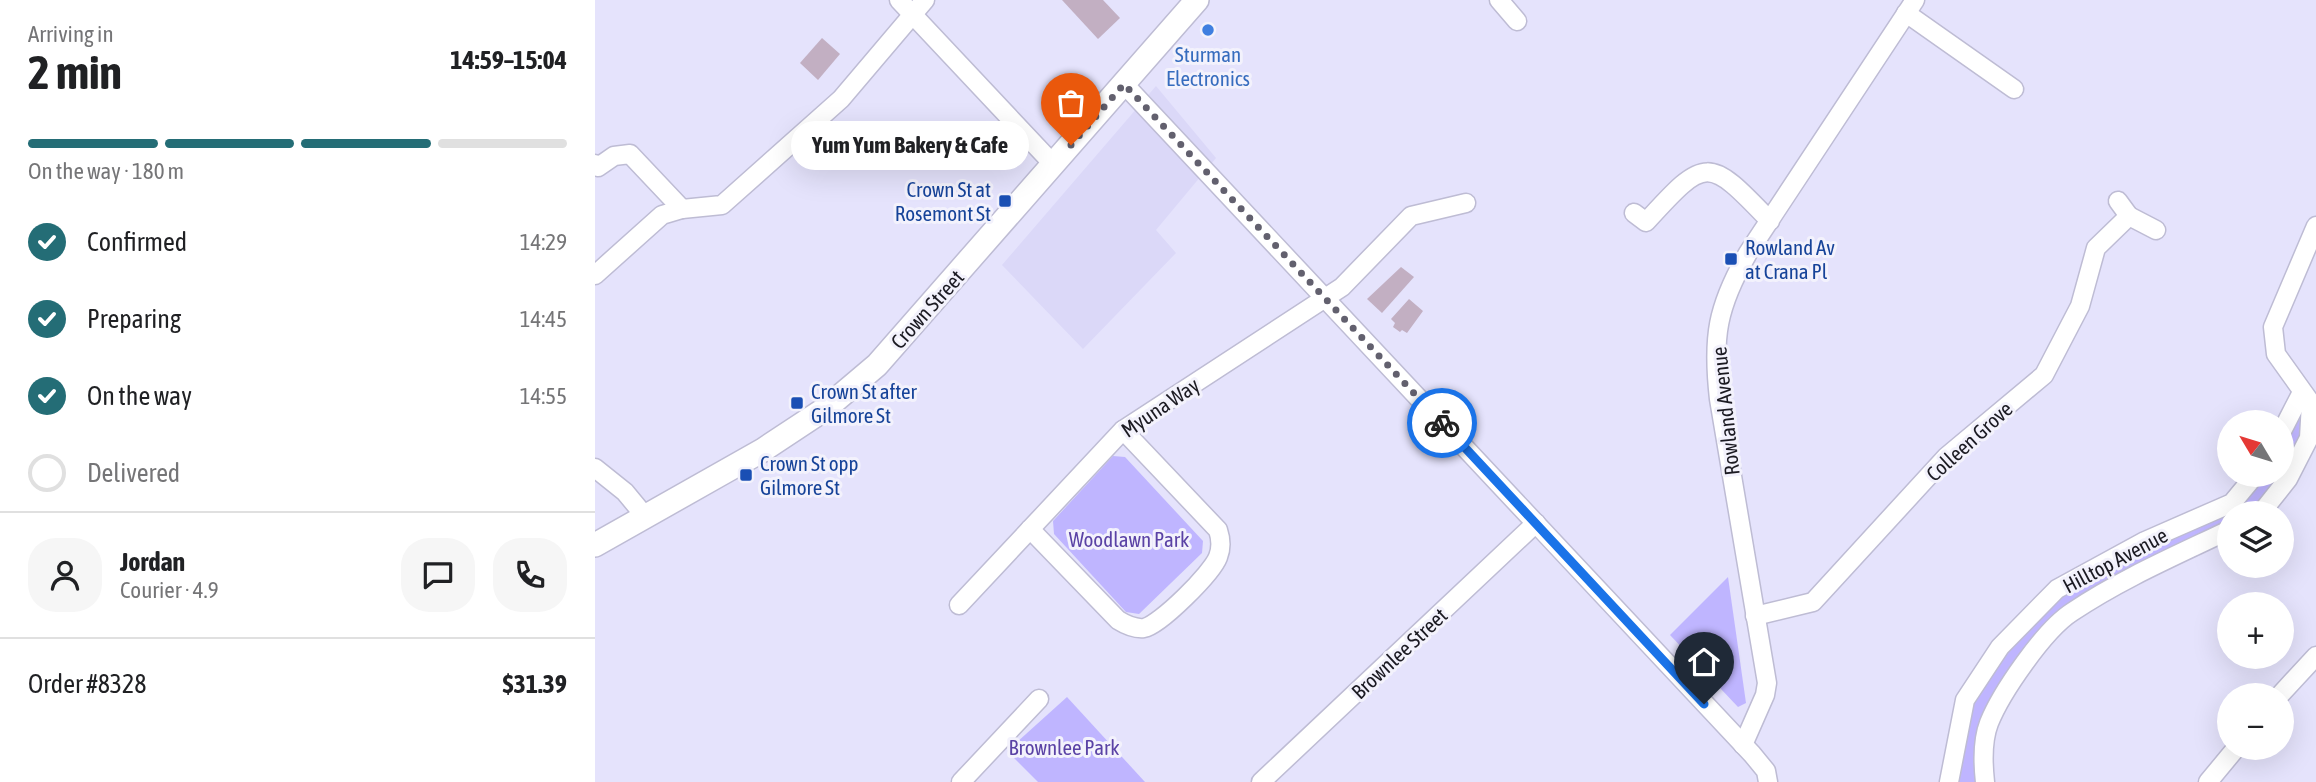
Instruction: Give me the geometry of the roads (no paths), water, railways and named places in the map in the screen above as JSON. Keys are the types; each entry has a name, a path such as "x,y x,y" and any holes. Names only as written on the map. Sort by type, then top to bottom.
{"main road":[{"name":"Crown Street","path":"595,545 763,450 825,409 877,365 1197,0"}],"street":[{"path":"899,0 1054,165"},
{"path":"595,275 662,215 681,209 722,205 841,99 925,0"},
{"path":"1499,0 1517,21"},
{"path":"1911,6 2014,89"},
{"name":"Rowland Avenue","path":"1743,745 1765,695 1767,683 1719,399 1716,337 1725,296 1770,220 1911,6"},
{"path":"1124,84 1743,745 1766,771 1768,782"},
{"path":"596,167 614,156 630,154 681,209"},
{"path":"1634,213 1646,222 1690,176 1714,173 1731,180 1770,220"},
{"name":"Myuna Way","path":"959,605 1123,429 1342,287 1411,216 1466,203"},
{"name":"Colleen Grove","path":"1755,616 1813,602 1946,457 2044,375 2080,306 2096,248 2123,208 2156,230"},
{"path":"2271,501 2288,479 2309,438 2311,403 2276,354 2273,327 2316,226"},
{"path":"2293,410 2302,392"},
{"path":"1030,529 1118,620 1135,628 1144,628 1159,621 1212,568 1221,548 1217,530 1123,429"},
{"path":"595,468 625,492 644,515"},
{"name":"Hilltop Avenue","path":"1949,782 1965,700 2000,647 2057,589 2145,541 2232,503 2245,487"},
{"name":"Brownlee Street","path":"1261,782 1536,523"},
{"name":"Hilltop Avenue","path":"1985,782 1983,763 1988,724 2024,663 2069,613 2154,566 2217,536"},
{"path":"2291,683 2316,656"},
{"path":"961,782 1039,699"},
{"path":"2208,782 2226,760"}],"place":[{"name":"Sturman Electronics","path":"1208,30"},
{"name":"Yum Yum Bakery & Cafe","path":"1071,145"},
{"name":"Crown St at Rosemont St","path":"1005,201"},
{"name":"Rowland Av at Crana Pl","path":"1731,259"},
{"name":"Crown St after Gilmore St","path":"797,403"},
{"name":"Crown St opp Gilmore St","path":"746,475"}],"park label":[{"name":"Woodlawn Park","path":"1129,539"},
{"name":"Brownlee Park","path":"1064,747"}]}
